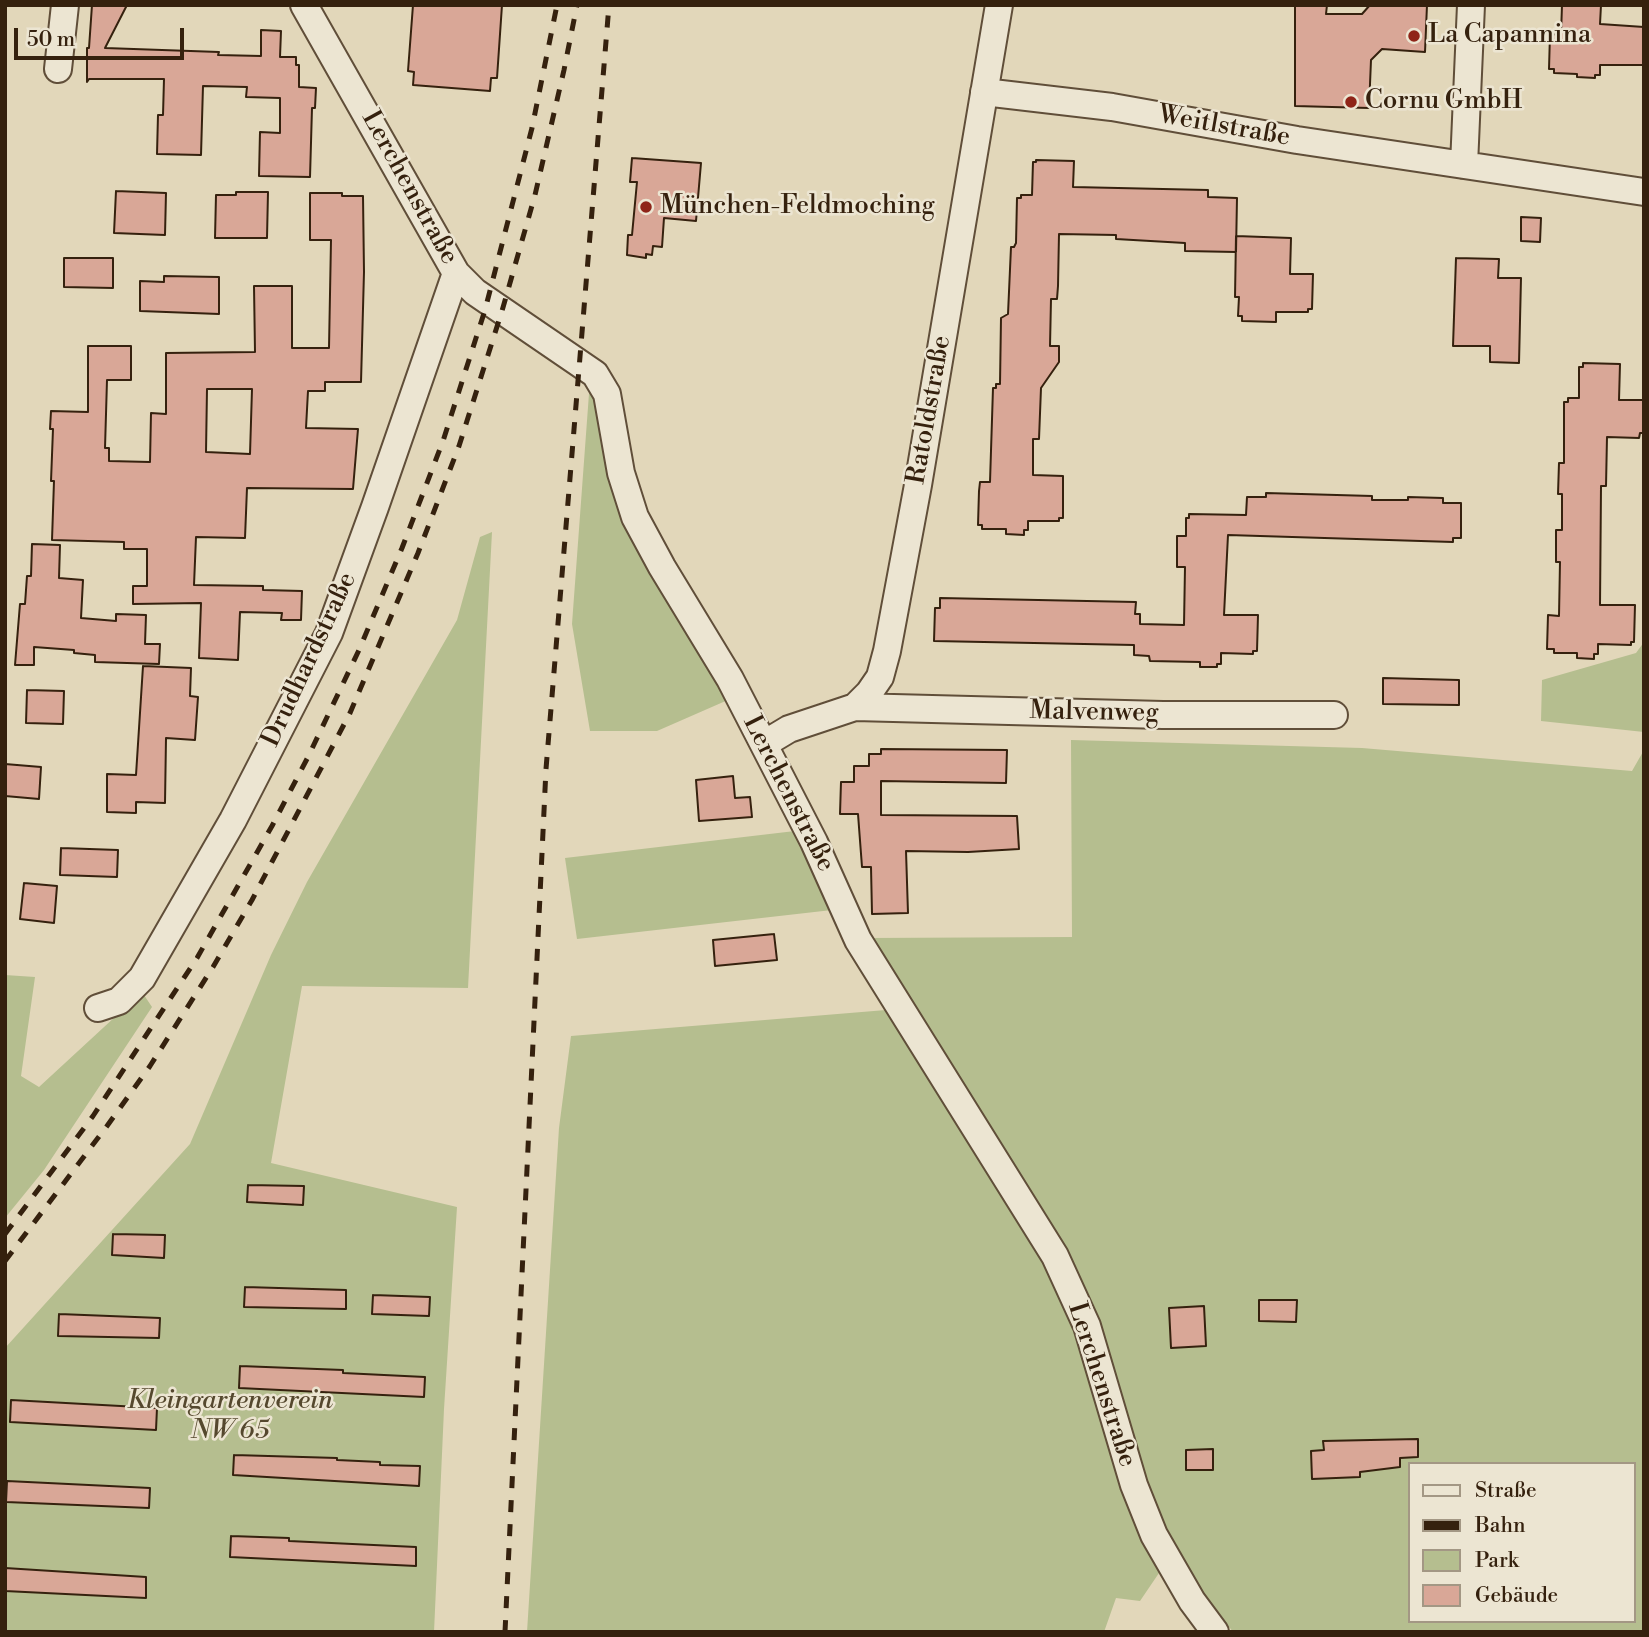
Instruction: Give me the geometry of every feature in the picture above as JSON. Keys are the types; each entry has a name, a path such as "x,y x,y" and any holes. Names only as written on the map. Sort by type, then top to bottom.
{"street":[{"path":"58,69 65,5"},
{"name":"Lerchenstraße","path":"304,5 456,273 475,292 595,374 607,394 621,473 635,517 730,679 814,842 858,940 1055,1256 1087,1326 1134,1485 1154,1535 1192,1601 1214,1632"},
{"name":"Ratoldstraße","path":"855,707 880,677 887,651 999,5"},
{"path":"1464,165 1471,5"},
{"name":"Weitlstraße","path":"984,92 1112,107 1297,140 1644,192"},
{"name":"Drudhardstraße","path":"98,1008 120,1001 142,978 233,820 329,633 456,273"},
{"path":"764,744 789,729 855,707"},
{"name":"Malvenweg","path":"855,707 1334,715"}],"green space":[{"path":"590,380 629,506 737,696 657,731 590,731 572,624"},
{"name":"Kleingartenverein NW 65","path":"492,532 468,988 302,986 271,1163 457,1207 434,1632 5,1632 5,1348 190,1144 271,955 307,882 457,620 480,537"},
{"path":"1644,642 1644,732 1541,721 1542,680 1636,653"},
{"path":"1071,740 1362,748 1632,771 1644,750 1644,1632 1233,1632 1198,1586 1159,1573 1140,1601 1116,1598 1104,1632 527,1632 559,1128 571,1036 886,1010 869,938 1072,937"},
{"path":"795,831 832,910 577,939 565,858"},
{"path":"5,975 35,977 21,1076 39,1087 142,992 152,1007 44,1170 5,1218"}],"building":[{"path":"92,5 127,5 105,48 261,56 261,30 281,31 280,57 296,57 296,65 299,65 299,87 316,88 315,108 312,108 310,177 259,176 260,132 280,133 280,98 246,97 247,87 203,86 201,155 157,154 158,115 163,115 164,79 89,79 87,82 87,48"},
{"path":"413,5 502,5 497,78 491,78 490,91 413,85 414,72 408,71"},
{"path":"1295,5 1327,5 1326,14 1362,14 1370,5 1427,5 1425,52 1382,49 1371,60 1369,108 1295,106"},
{"path":"1562,5 1601,5 1600,24 1644,27 1644,65 1600,65 1600,75 1595,75 1595,78 1554,73 1554,69 1549,69 1550,34 1561,35"},
{"path":"632,158 701,163 696,221 664,218 662,247 653,246 652,255 646,254 646,258 627,255 628,235 632,235 637,182 630,182"},
{"path":"1074,161 1073,187 1208,190 1208,197 1237,198 1236,252 1185,251 1185,243 1116,239 1116,235 1059,234 1057,299 1051,299 1050,346 1059,346 1059,362 1041,388 1039,439 1033,439 1033,475 1063,476 1063,518 1059,518 1059,521 1028,521 1028,530 1024,530 1024,535 1006,534 1006,529 982,529 982,525 978,525 979,491 980,482 990,482 993,388 1000,384 1001,318 1008,314 1011,247 1016,243 1017,198 1021,198 1021,195 1032,195 1033,162"},
{"path":"116,191 166,193 165,235 114,233"},
{"path":"236,192 268,192 267,238 215,238 216,195 236,195"},
{"path":"310,193 363,196 361,382 325,382 325,391 308,391 306,428 358,429 353,489 247,488 245,538 196,537 194,585 263,586 263,590 302,591 301,620 281,620 282,613 240,612 238,660 199,658 201,603 133,604 133,586 147,586 147,549 124,549 124,542 52,540 54,481 51,481 51,411 88,412 88,346 131,346 131,380 107,380 105,448 109,448 109,461 150,462 151,413 166,414 166,353 255,352 254,286 292,286 292,348 329,348 331,240 310,240","holes":["207,389 252,389 250,454 206,452"]},
{"path":"1521,217 1541,218 1540,242 1521,241"},
{"path":"1236,236 1291,238 1290,274 1313,274 1312,309 1308,309 1308,312 1276,312 1276,322 1242,321 1242,316 1238,316 1239,297 1235,297"},
{"path":"64,258 113,258 113,288 64,287"},
{"path":"1456,258 1499,259 1498,278 1521,278 1519,363 1490,362 1490,346 1453,346"},
{"path":"164,276 219,277 219,314 140,311 140,281 164,282"},
{"path":"1583,363 1620,364 1619,400 1643,400 1643,433 1640,433 1639,438 1607,437 1606,486 1601,486 1600,605 1635,605 1634,642 1631,642 1631,645 1598,644 1598,654 1594,654 1594,659 1577,658 1577,653 1554,653 1554,649 1547,649 1548,615 1559,616 1560,562 1556,562 1556,530 1562,530 1562,494 1558,494 1559,463 1564,463 1564,402 1568,402 1568,398 1579,398 1579,367 1583,367"},
{"path":"1266,493 1372,496 1372,500 1443,498 1443,503 1461,503 1461,538 1453,538 1453,542 1228,535 1224,615 1258,615 1257,651 1253,651 1253,654 1221,653 1221,664 1217,664 1217,667 1200,667 1200,662 1150,661 1149,656 1134,655 1134,645 934,641 935,608 940,608 940,598 1136,602 1135,614 1140,614 1140,624 1184,625 1185,567 1177,567 1177,536 1186,536 1186,518 1189,518 1189,514 1246,515 1247,497 1266,497"},
{"path":"32,544 60,545 59,578 83,580 81,618 116,621 116,614 146,615 145,644 160,644 159,664 95,662 95,655 74,653 74,650 34,647 34,665 15,665 20,604 25,604 27,576 31,576"},
{"path":"143,666 191,668 190,696 198,697 195,740 166,738 165,803 136,802 136,813 107,812 107,774 136,775"},
{"path":"1383,678 1459,680 1459,705 1383,704"},
{"path":"27,690 64,691 63,724 26,723"},
{"path":"881,749 1007,750 1006,783 881,781 881,815 1017,816 1019,849 906,851 908,913 872,914 871,867 862,867 858,814 840,814 841,782 854,782 854,766 869,766 869,754 881,754"},
{"path":"5,764 41,767 39,799 5,796"},
{"path":"733,776 735,798 750,797 752,817 699,821 696,780"},
{"path":"61,848 118,850 117,877 60,875"},
{"path":"24,883 57,886 54,923 20,919"},
{"path":"774,934 777,960 715,966 713,940"},
{"path":"248,1185 304,1186 303,1205 247,1202"},
{"path":"113,1234 165,1235 164,1258 112,1255"},
{"path":"245,1287 346,1290 346,1309 244,1307"},
{"path":"373,1295 430,1297 429,1316 372,1314"},
{"path":"1259,1300 1297,1300 1296,1322 1259,1321"},
{"path":"1204,1306 1206,1346 1171,1348 1169,1308"},
{"path":"59,1314 160,1318 159,1338 58,1336"},
{"path":"240,1366 343,1370 343,1373 425,1377 424,1397 239,1388"},
{"path":"11,1400 157,1408 156,1430 10,1422"},
{"path":"1418,1439 1418,1457 1400,1458 1400,1467 1360,1472 1360,1477 1312,1479 1311,1451 1324,1450 1323,1441"},
{"path":"1213,1449 1213,1470 1186,1470 1186,1450"},
{"path":"234,1455 337,1458 380,1462 380,1465 420,1466 419,1486 233,1475"},
{"path":"7,1481 150,1488 149,1508 6,1502"},
{"path":"231,1536 416,1547 416,1566 230,1557"},
{"path":"5,1568 146,1577 146,1598 5,1591"}],"railway":[{"path":"5,1234 93,1116 197,958 272,826 359,650 443,441 485,310 532,128 557,5"},
{"path":"5,1261 150,1066 213,967 252,900 350,713 418,553 459,446 535,195 577,5"},
{"path":"505,1632 546,769 609,5"}],"place":[{"name":"La Capannina","path":"1414,36"},
{"name":"Cornu GmbH","path":"1351,102"},
{"name":"München-Feldmoching","path":"646,207"}]}
